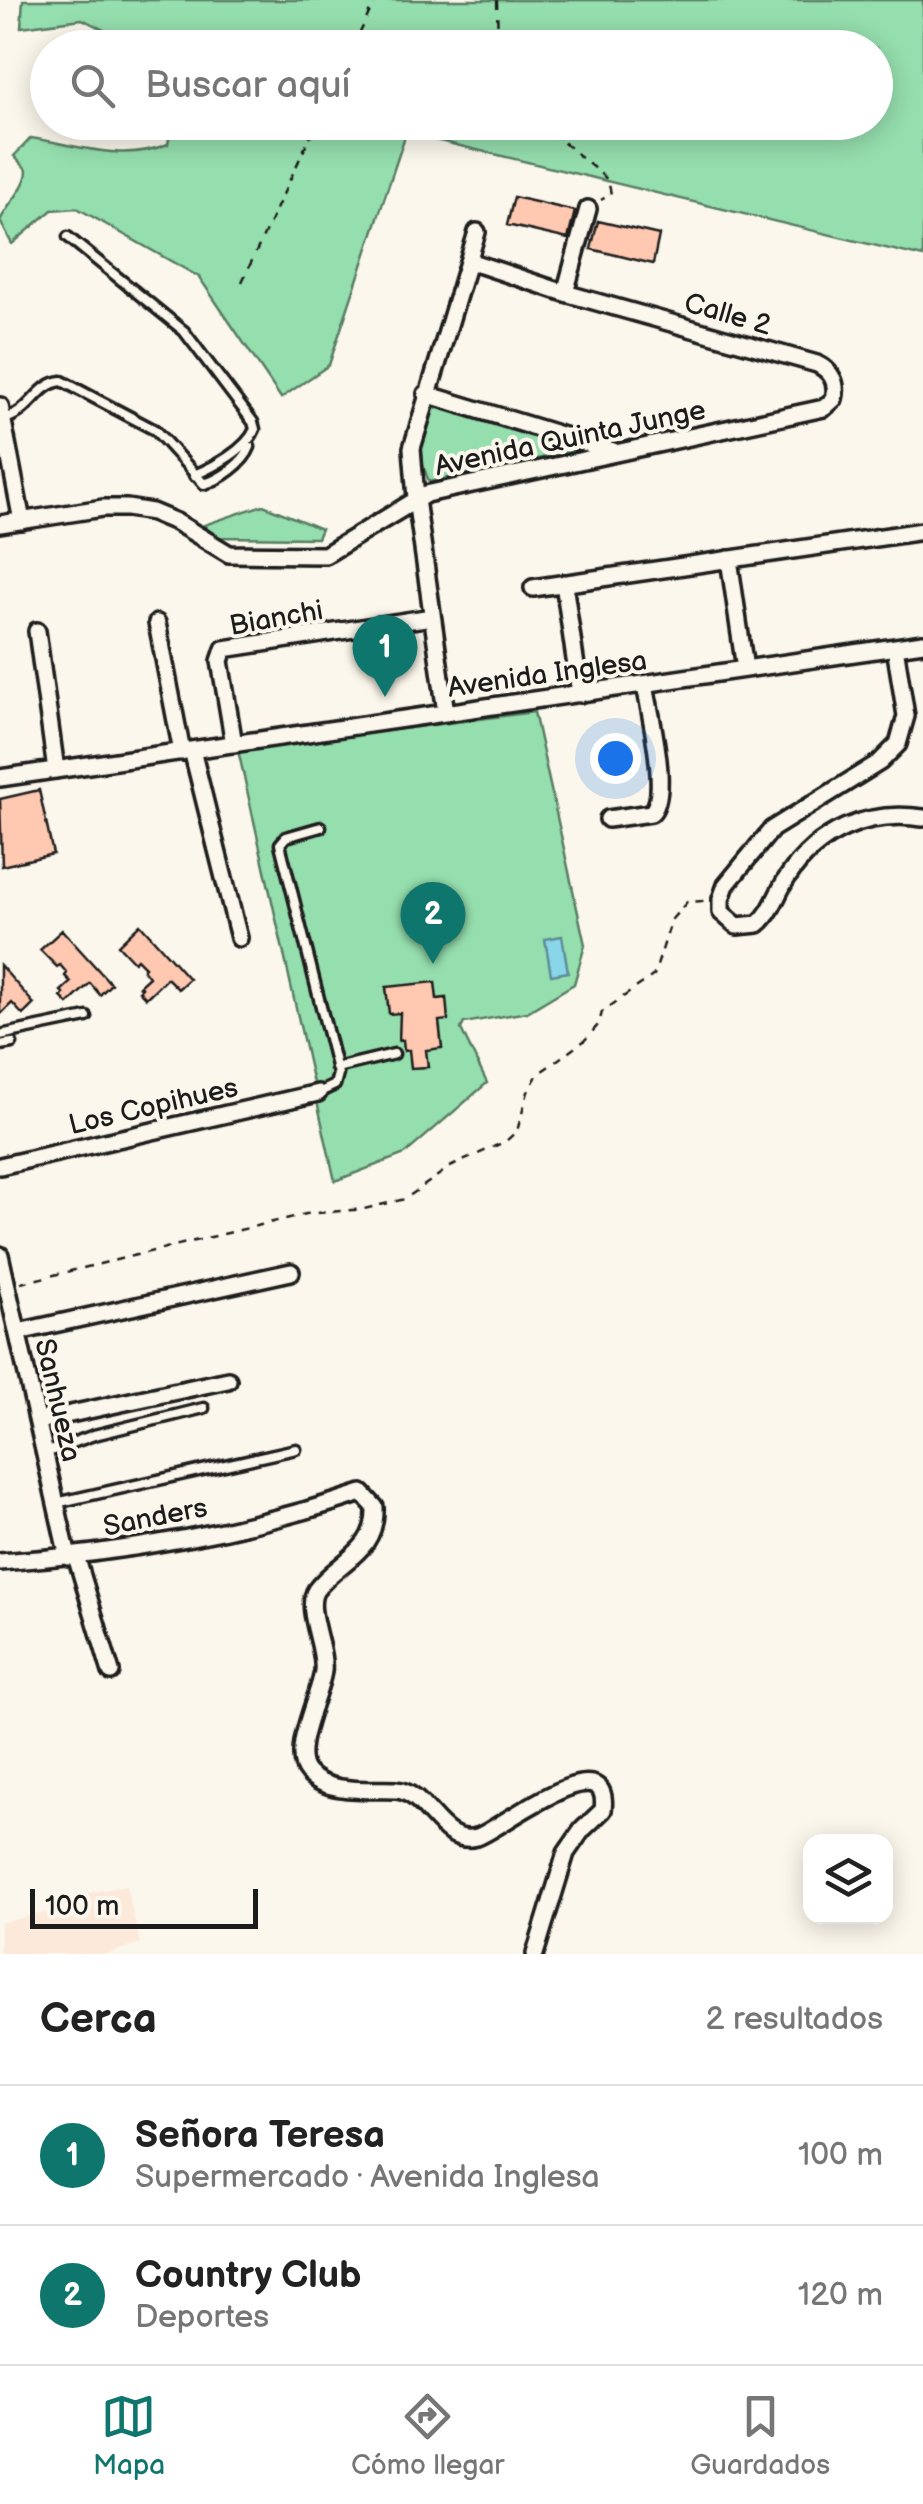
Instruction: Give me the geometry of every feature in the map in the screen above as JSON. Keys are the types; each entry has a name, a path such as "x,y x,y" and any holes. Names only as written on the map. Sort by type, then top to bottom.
{"street":[{"path":"565,293 588,210"},
{"path":"446,713 412,448 477,232"},
{"name":"Calle 2","path":"469,261 565,293 823,367 832,376 836,395 832,403 820,409"},
{"path":"426,394 616,452"},
{"name":"Avenida Quinta Junge","path":"0,524 127,508 152,512 176,522 228,554 317,556 335,552 416,498 445,489 820,409"},
{"path":"2,412 22,520"},
{"path":"533,588 923,531"},
{"path":"728,559 745,669"},
{"path":"564,583 580,694"},
{"name":"Bianchi","path":"234,744 220,661 224,649 432,618"},
{"path":"157,623 187,751 239,938"},
{"path":"37,631 56,770"},
{"name":"Avenida Inglesa","path":"0,778 923,643"},
{"path":"896,647 906,716 898,744 880,762 772,829 730,879 721,899 721,912 737,926 751,927 764,920 797,864 832,832 880,817 923,818"},
{"path":"608,819 650,813 658,802 658,772 644,684"},
{"name":"Los Copihues","path":"0,1166 318,1094"},
{"name":"Sanhueza","path":"0,1254 56,1503 111,1672"},
{"path":"18,1332 291,1272"},
{"path":"38,1421 228,1380"},
{"name":"Sanders","path":"0,1562 132,1548 318,1508 362,1493 371,1500 376,1517 372,1531 360,1550 314,1595 311,1604 324,1666 320,1692 302,1744 302,1760 308,1773 338,1787 400,1790 416,1798 448,1832 464,1838 478,1837 568,1784 592,1785 603,1797 602,1810 566,1853 534,1954"}],"lane":[{"path":"68,237 184,330 253,422 255,429 250,438 210,469 194,475"},
{"path":"2,412 23,412 52,382 68,382 154,430 200,483 212,482 244,458 250,447"},
{"path":"318,1094 335,1085 336,1068 280,844 286,837 320,827"},
{"path":"0,1035 87,1016"},
{"path":"0,1045 12,1042"},
{"path":"336,1068 394,1054"},
{"path":"45,1453 94,1434 204,1408"},
{"path":"56,1503 296,1449"}],"path":[{"path":"361,30 375,0"},
{"path":"497,0 498,30"},
{"path":"242,282 309,140"},
{"path":"560,140 608,180 611,194 588,210"},
{"path":"7,1286 306,1214 364,1209 406,1199 450,1167 506,1141 517,1131 528,1092 538,1074 584,1041 599,1024 602,1012 654,975 672,918 687,902 721,899"}],"shaded area":[{"path":"126,1886 140,1943 108,1954 0,1954 0,1923 49,1912 85,1893"}],"green space":[{"path":"23,0 923,0 923,257 435,140 893,140 893,30 104,30 82,19 21,27"},
{"path":"30,139 117,152 168,144 169,140 404,140 329,365 281,398 199,277 77,208 52,210 12,244 0,221 26,176 27,170 14,156"},
{"path":"427,405 582,445 584,449 429,482 417,449"},
{"path":"263,505 321,529 317,538 215,537 204,525"},
{"path":"534,712 585,945 574,984 527,1012 464,1023 461,1029 487,1083 405,1154 335,1181 238,750"}],"water":[{"path":"562,936 568,972 551,975 545,939"}],"building":[{"path":"514,197 575,211 568,239 507,225"},
{"path":"598,221 659,235 653,264 591,249"},
{"path":"39,790 53,854 2,866 0,799"},
{"path":"140,924 189,979 178,989 167,978 146,998 139,991 149,977 145,967 137,959 134,962 118,945"},
{"path":"62,930 111,984 100,995 90,983 68,1004 61,997 61,991 71,982 65,976 67,973 40,950"},
{"path":"0,965 34,1004 23,1015 12,1003 0,1015"},
{"path":"435,982 437,999 446,998 448,1020 439,1021 442,1048 426,1050 428,1067 411,1068 409,1050 404,1051 403,1040 399,1041 400,1013 389,1014 386,987"}],"place":[{"name":"Señora Teresa","path":"385,697"},
{"name":"Country Club","path":"433,964"}]}
